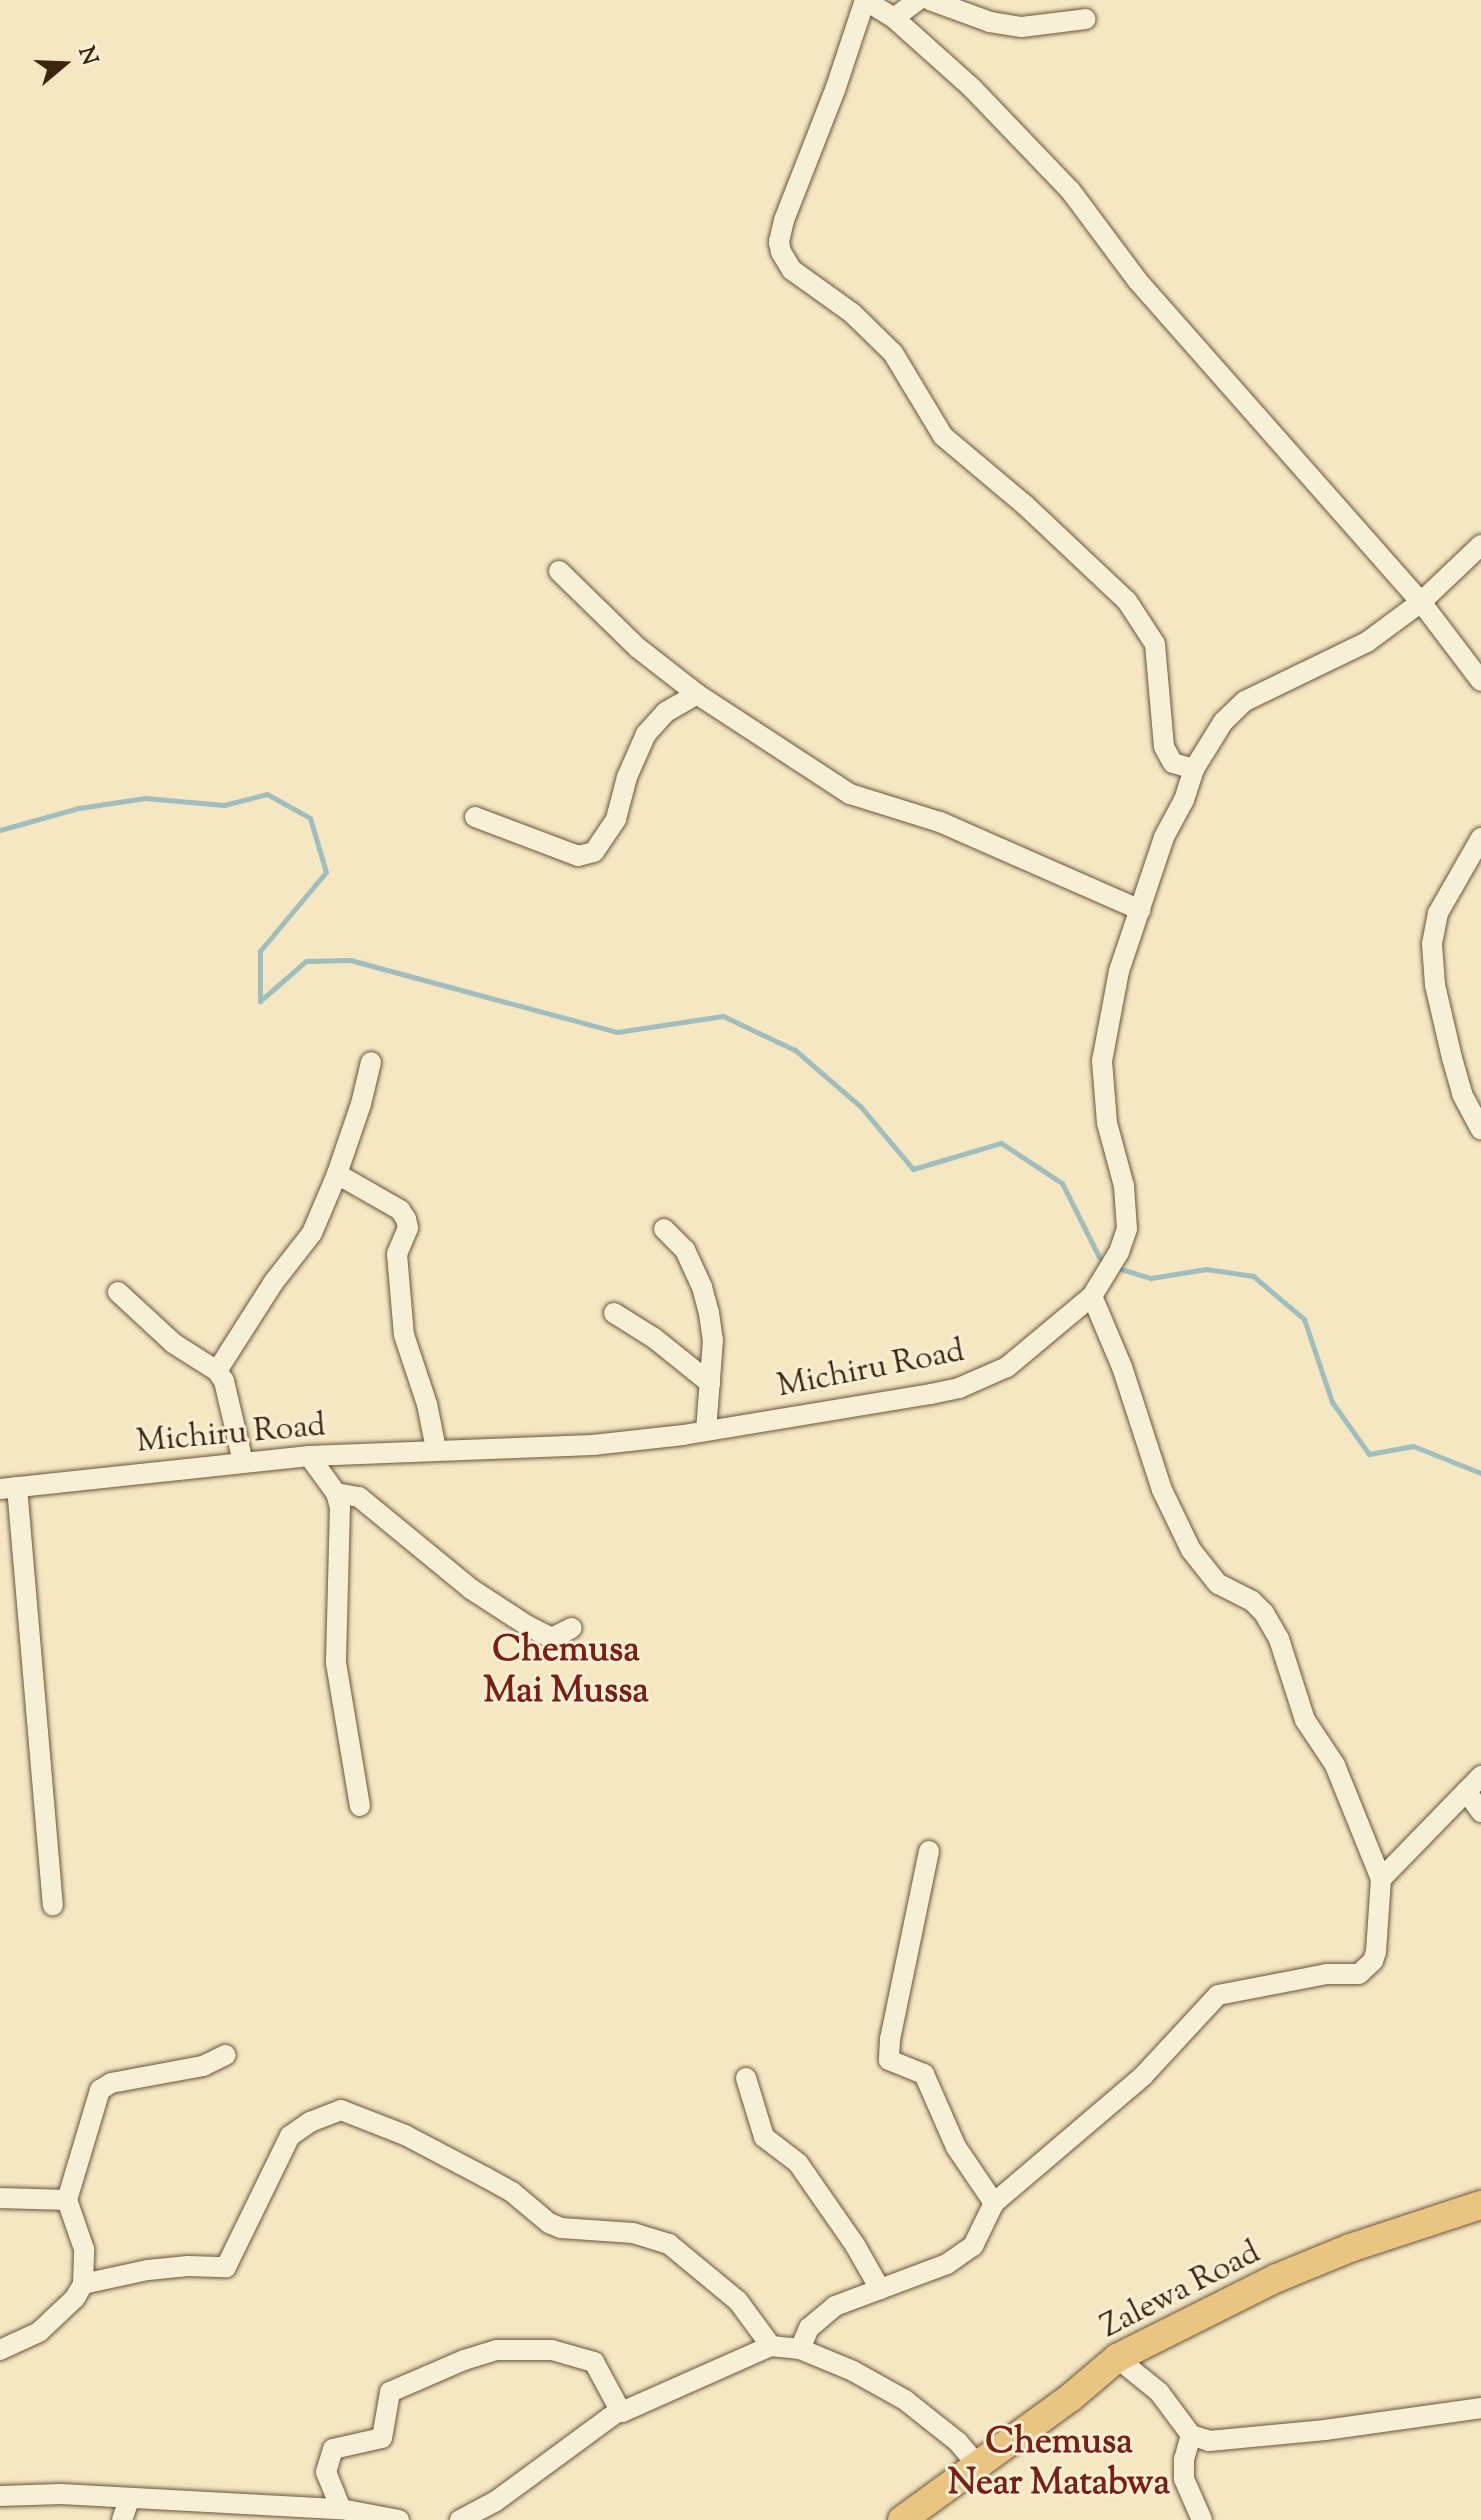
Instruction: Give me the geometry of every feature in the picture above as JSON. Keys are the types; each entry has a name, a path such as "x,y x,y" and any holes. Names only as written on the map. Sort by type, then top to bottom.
{"highway":[{"name":"Zalewa Road","path":"902,2520 1117,2358 1277,2278 1350,2248 1481,2205"}],"street":[{"path":"1194,769 1173,763 1164,747 1155,644 1127,601 1025,505 943,436 893,353 852,313 792,270 781,252 779,242 784,220 835,90 865,0 894,18 973,89 1070,190 1137,280 1421,602 1481,681"},
{"path":"894,18 918,0"},
{"path":"930,0 990,22 1022,27 1086,19"},
{"name":"Michiru Road","path":"8,1488 309,1456 593,1445 706,1431 829,1413 959,1388 994,1375 1023,1357 1092,1296 1119,1252 1127,1229 1124,1186 1107,1123 1101,1079 1119,971 1164,837 1184,800 1194,769 1223,722 1245,701 1367,642 1421,602 1481,545"},
{"path":"559,571 638,648 697,694 850,794 940,822 1140,910"},
{"path":"475,817 578,856 594,852 616,819 627,777 646,734 666,712 697,694"},
{"path":"1481,838 1438,913 1432,958 1462,1094 1481,1129"},
{"path":"217,1371 273,1283 312,1233 337,1174 361,1104 371,1062"},
{"path":"337,1174 400,1210 406,1219 408,1228 397,1254 404,1335 427,1404 436,1449"},
{"path":"664,1229 677,1239 702,1287 713,1340 706,1431"},
{"path":"118,1292 173,1343 217,1371 228,1392 243,1462"},
{"path":"800,2349 809,2328 835,2306 947,2264 963,2254 980,2235 994,2203 1143,2076 1218,1995 1327,1974 1359,1974 1367,1969 1376,1952 1381,1879 1335,1765 1305,1720 1272,1625 1252,1601 1209,1576 1191,1550 1162,1490 1122,1367 1092,1296"},
{"path":"614,1313 654,1338 710,1383"},
{"path":"309,1456 336,1493 340,1507 336,1663 360,1806"},
{"path":"8,1488 53,1905"},
{"path":"336,1493 359,1497 424,1553 528,1626 552,1638 572,1628"},
{"path":"1381,1879 1481,1776"},
{"path":"1466,1791 1481,1812"},
{"path":"929,1851 890,2039 889,2060 924,2074 956,2147 994,2203"},
{"path":"0,2350 39,2332 75,2298 83,2284 84,2249 67,2200 100,2090 111,2083 203,2066 226,2055"},
{"path":"746,2078 764,2137 798,2163 855,2245 880,2289"},
{"path":"83,2284 126,2272 188,2266 226,2267 290,2136 310,2122 341,2110 405,2135 485,2177 512,2192 549,2223 561,2228 633,2233 669,2244 695,2262 738,2301 771,2346"},
{"path":"0,2198 67,2200"},
{"path":"460,2520 496,2501 620,2410 622,2412 771,2346 800,2349 853,2371 905,2400 958,2442 977,2465"},
{"path":"341,2509 326,2472 333,2449 382,2438 390,2392 464,2360 497,2350 552,2350 594,2362 620,2410"},
{"path":"1117,2358 1159,2392 1191,2435 1209,2441 1481,2408"},
{"path":"1191,2435 1184,2459 1184,2479 1202,2520"},
{"path":"0,2496 61,2494 341,2509 399,2520"},
{"path":"122,2520 129,2500"}],"waterway":[{"path":"0,830 79,808 145,798 224,805 267,794 310,818 326,872 260,951 260,1001 306,961 350,960 617,1032 723,1016 795,1050 861,1107 913,1169 1001,1143 1062,1183 1099,1257 1106,1262"},
{"path":"1121,1269 1151,1278 1206,1269 1253,1276 1304,1319 1332,1402 1369,1454 1413,1446 1481,1473"}],"district":[{"name":"Chemusa Mai Mussa","path":"566,1672"},
{"name":"Chemusa Near Matabwa","path":"1059,2464"}]}
